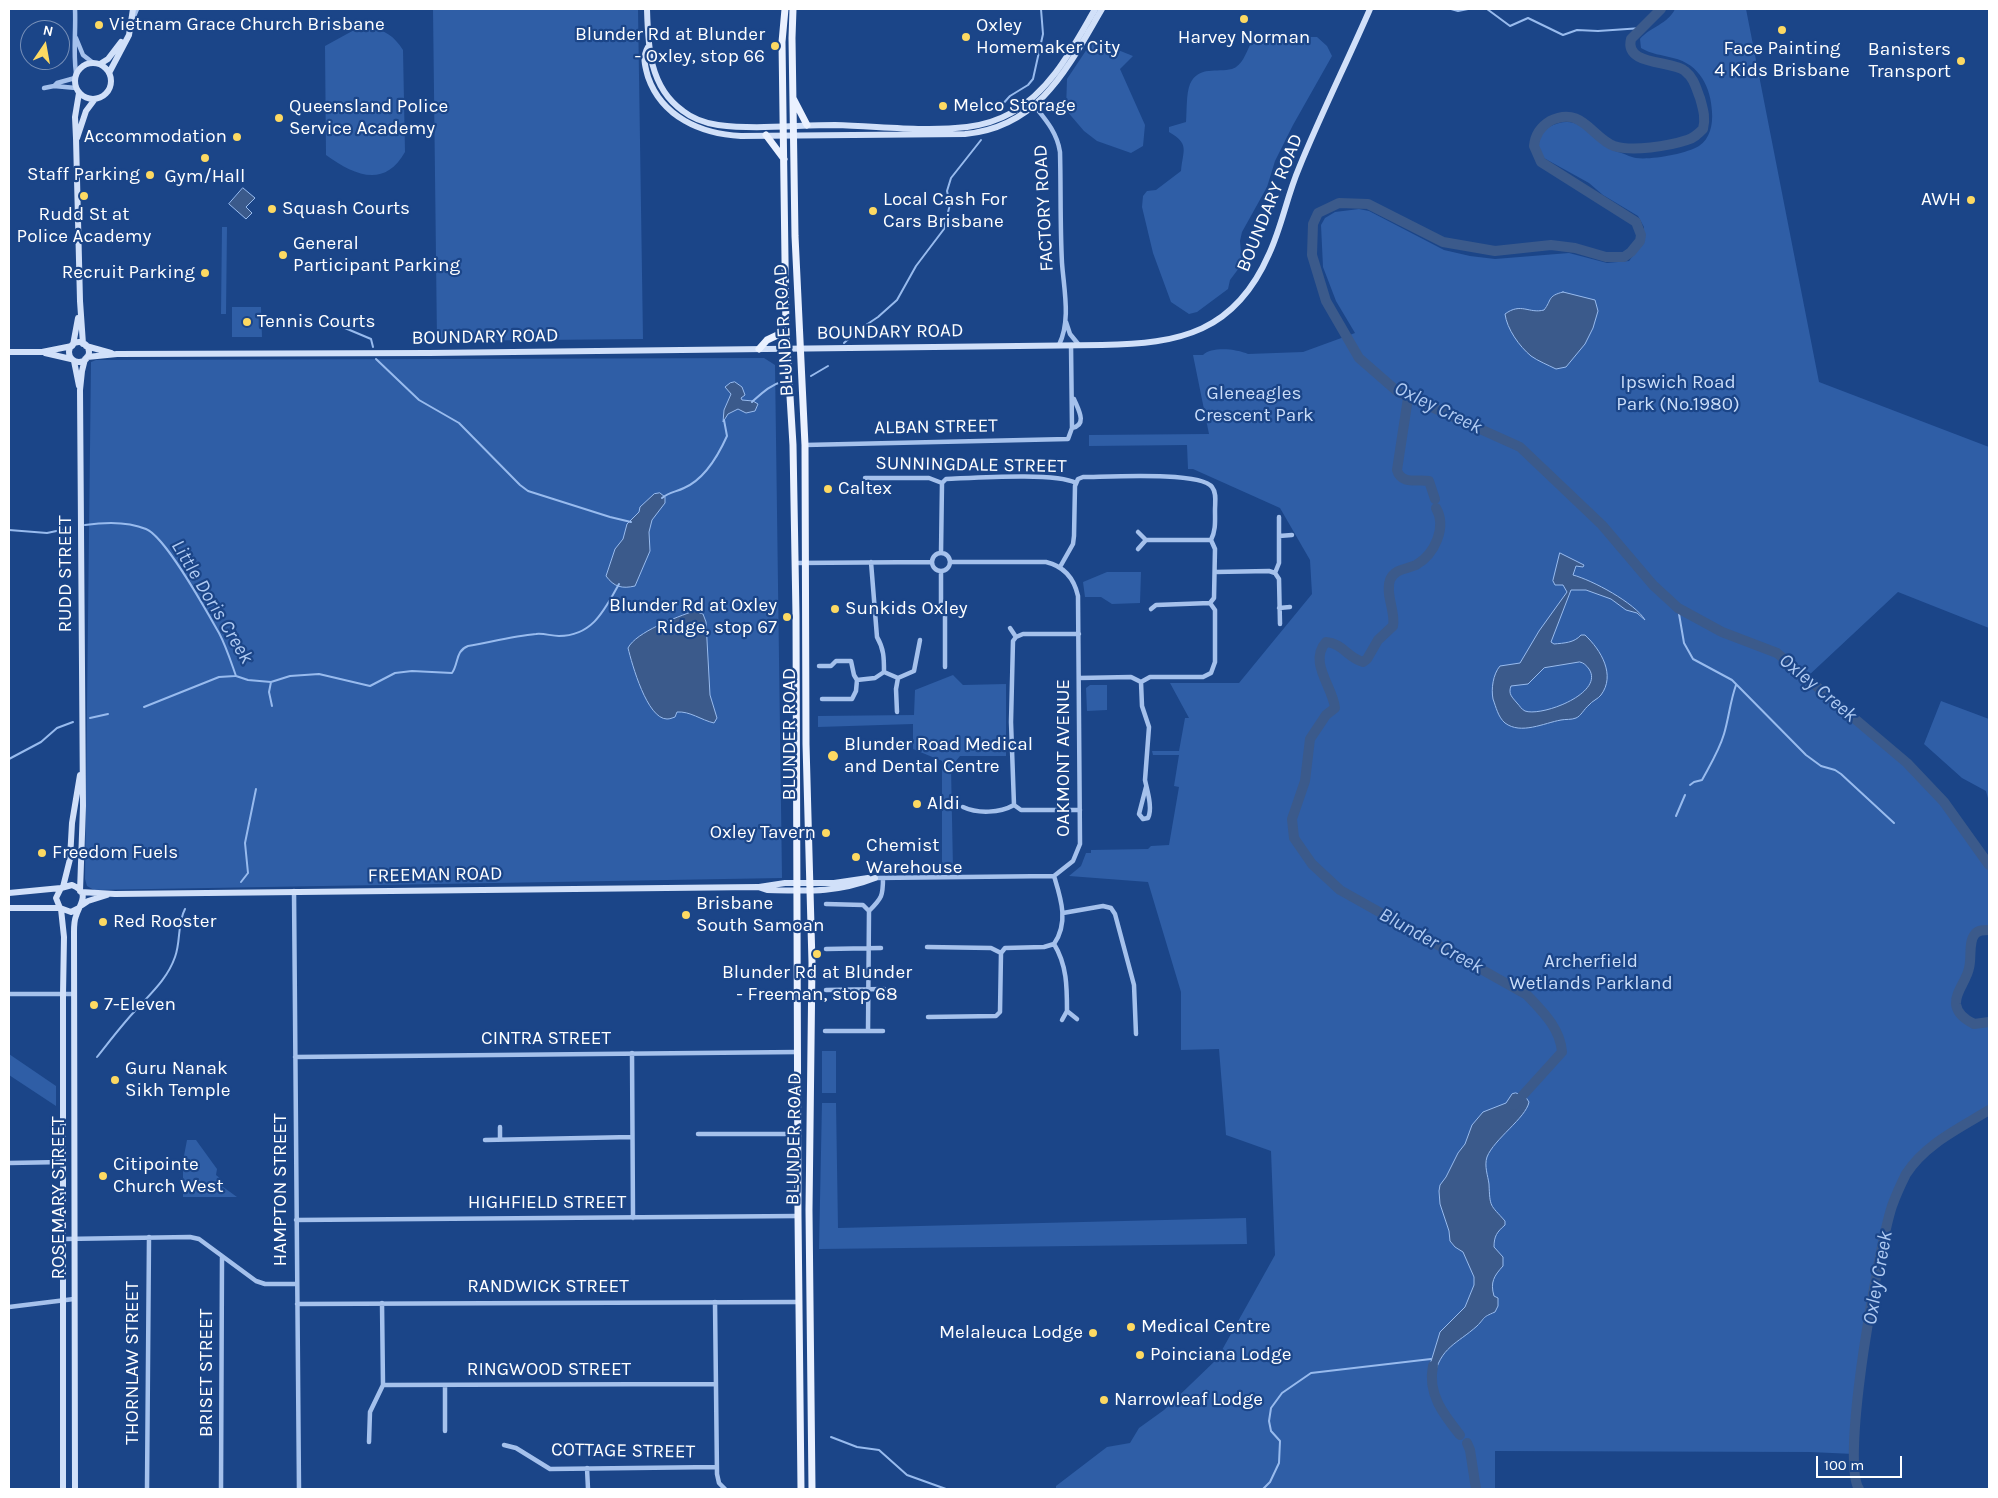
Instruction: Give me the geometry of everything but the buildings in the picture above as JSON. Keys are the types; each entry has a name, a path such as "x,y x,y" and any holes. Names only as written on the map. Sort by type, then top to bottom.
{"main road":[{"path":"109,73 125,44 132,19 131,9"},
{"path":"100,64 114,52 122,41 131,9"},
{"path":"648,9 648,47 653,67 663,91 674,104 690,116 705,122 721,125 938,128 966,127 987,123 1005,116 1030,101 1055,73 1095,9"},
{"name":"BLUNDER ROAD","path":"785,9 782,42 783,135 786,349 793,445 801,1489"},
{"name":"BLUNDER ROAD","path":"793,9 792,97 795,236 805,444 807,563 806,744 812,963 809,1220 812,1489"},
{"path":"648,47 644,54 645,63 653,88 662,102 679,118 696,127 718,133 766,135 978,133 998,127 1034,107 1062,76 1102,9"},
{"name":"BOUNDARY ROAD","path":"86,358 117,354 1059,346 1136,344 1179,338 1211,324 1223,316 1247,293 1259,276 1270,253 1298,169 1370,9"},
{"path":"42,352 81,362 86,358 88,352 85,345 80,301 75,117 77,90 75,76 82,66 92,62 100,64 109,73 111,78 109,89 105,94 95,99 82,119 76,138"},
{"path":"77,90 84,96 95,99"},
{"path":"792,97 807,125"},
{"path":"766,135 784,159"},
{"path":"73,360 69,351 77,325 80,301"},
{"path":"759,349 767,340 786,331"},
{"path":"9,352 42,352 78,343 85,345"},
{"name":"BOUNDARY ROAD","path":"85,345 117,354"},
{"name":"RUDD STREET","path":"81,891 83,848 80,390 82,371 86,358"},
{"name":"RUDD STREET","path":"73,360 80,390"},
{"name":"RUDD STREET","path":"62,888 70,859 72,818 82,758"},
{"path":"797,882 834,882 879,878"},
{"path":"809,891 839,890 879,878"},
{"name":"FREEMAN ROAD","path":"81,891 113,894 758,887 767,884 797,882"},
{"path":"9,893 72,886 81,891 83,902 80,907 71,912 61,909 9,908"},
{"name":"FREEMAN ROAD","path":"758,887 767,890 809,891"},
{"path":"61,909 56,898 62,888"},
{"name":"FREEMAN ROAD","path":"80,907 88,900 113,894"},
{"name":"ROSEMARY STREET","path":"75,1489 74,922 80,907"},
{"name":"ROSEMARY STREET","path":"61,909 64,936 63,1489"},
{"path":"63,1101 74,1101"}],"street":[{"path":"54,86 75,76 73,51 76,36 75,9"},
{"path":"132,19 137,9"},
{"path":"76,36 83,56 92,62"},
{"path":"44,88 54,86 77,90"},
{"name":"FACTORY ROAD","path":"1030,101 1049,124 1059,145 1062,262 1066,322 1070,334 1079,345"},
{"name":"FACTORY ROAD","path":"1059,346 1066,322"},
{"path":"1070,345 1072,428 1080,424 1081,419 1072,395"},
{"name":"ALBAN STREET","path":"805,444 1068,440 1072,428"},
{"path":"950,562 1039,561 1060,567 1073,544 1076,482 1083,477 1183,477 1203,481 1212,486 1215,496 1215,531 1211,540 1215,549 1214,598 1210,603 1156,605 1151,609"},
{"name":"SUNNINGDALE STREET","path":"865,478 929,478 942,483 946,479 1064,478 1076,482"},
{"path":"941,553 942,483"},
{"path":"1275,573 1279,563 1279,517"},
{"path":"1138,532 1146,540 1211,540"},
{"path":"1279,536 1292,535"},
{"path":"1138,549 1146,540"},
{"path":"932,562 936,555 941,553 946,554 950,562"},
{"path":"871,562 876,636 884,654 884,672"},
{"path":"794,563 932,562"},
{"path":"932,562 936,569 941,571"},
{"path":"941,571 948,567 950,562"},
{"name":"OAKMONT AVENUE","path":"1054,876 1073,861 1080,844 1077,590 1072,579 1060,567"},
{"path":"941,571 941,604 945,615 945,667"},
{"path":"1214,572 1269,571 1275,573 1279,579 1280,624"},
{"path":"1142,682 1150,677 1203,677 1211,674 1216,662 1215,610 1210,603"},
{"path":"1280,608 1290,608"},
{"path":"1010,628 1016,637"},
{"path":"1014,805 1011,722 1013,641 1016,637 1023,634 1079,634"},
{"path":"884,672 898,678 914,671 920,640"},
{"path":"819,666 831,666 836,661 851,661 857,680 856,691 852,699 822,698"},
{"path":"857,680 875,678 884,672"},
{"path":"1079,678 1131,677 1142,682"},
{"path":"897,712 896,689 898,678"},
{"path":"1142,682 1142,706 1149,727 1145,776 1150,814 1148,818 1143,819 1139,814 1139,810 1146,787"},
{"path":"963,807 970,810 1004,811 1014,805"},
{"path":"1014,805 1021,810 1080,810"},
{"path":"868,1031 869,910 880,900 882,895 879,878 1054,876 1063,913 1061,932 1054,944 1044,947 1005,948 1001,953 1001,1008 996,1016 928,1017"},
{"name":"HAMPTON STREET","path":"294,891 299,1489"},
{"path":"826,904 863,905 869,910"},
{"path":"1063,913 1103,906 1111,908 1115,914 1134,985 1136,1034"},
{"path":"1054,944 1065,970 1067,1011 1062,1020"},
{"path":"927,947 991,948 1001,953"},
{"path":"826,949 881,948"},
{"path":"826,990 884,990"},
{"path":"9,994 74,994"},
{"path":"1067,1011 1076,1019"},
{"path":"825,1031 883,1030"},
{"name":"CINTRA STREET","path":"295,1057 798,1052"},
{"path":"632,1053 634,1218"},
{"path":"500,1127 500,1140"},
{"path":"698,1134 798,1134"},
{"path":"485,1140 632,1138"},
{"path":"9,1163 63,1162"},
{"name":"HIGHFIELD STREET","path":"296,1220 798,1216"},
{"name":"THORNLAW STREET","path":"147,1489 149,1237"},
{"path":"64,1239 190,1237 199,1239 256,1281 265,1284 297,1284"},
{"name":"BRISET STREET","path":"221,1489 222,1256"},
{"path":"9,1307 74,1299"},
{"path":"715,1302 717,1467 718,1480 725,1489"},
{"name":"RANDWICK STREET","path":"297,1304 800,1302"},
{"path":"369,1442 370,1412 383,1385 382,1303"},
{"name":"RINGWOOD STREET","path":"383,1385 716,1384"},
{"path":"445,1385 445,1431"},
{"name":"COTTAGE STREET","path":"504,1445 516,1448 550,1469 717,1467"},
{"path":"587,1468 588,1489"}],"green space":[{"path":"433,9 638,9 643,339 437,341"},
{"name":"Archerfield Wetlands Parkland","path":"1675,9 1746,9 1819,382 1989,447 1989,628 1898,592 1807,677 1907,763 1944,802 1989,865 1989,930 1978,932 1973,937 1969,968 1957,995 1956,1004 1960,1013 1973,1024 1989,1022 1989,1110 1949,1133 1922,1154 1904,1180 1894,1202 1881,1250 1872,1299 1854,1454 1810,1452 1495,1451 1495,1489 1056,1489 1056,1486 1107,1447 1130,1443 1139,1428 1164,1410 1217,1359 1275,1255 1271,1151 1226,1135 1219,1049 1181,1050 1181,992 1148,882 1069,876 1081,866 1086,853 1091,853 1091,850 1148,849 1151,846 1169,845 1179,787 1174,786 1179,755 1153,755 1152,751 1179,751 1185,718 1189,718 1170,683 1239,683 1312,594 1310,560 1280,508 1193,469 1188,469 1187,445 1089,446 1089,435 1209,434 1193,355 1203,355 1218,349 1248,354 1303,352 1355,333 1336,301 1323,267 1321,225 1325,218 1335,212 1359,209 1369,211 1444,250 1470,256 1495,259 1569,253 1607,263 1629,261 1644,242 1644,227 1638,216 1603,195 1589,183 1542,157 1538,144 1539,138 1542,133 1553,125 1566,122 1573,123 1586,129 1611,149 1636,158 1677,154 1693,149 1703,143 1710,131 1712,117 1709,94 1702,78 1697,71 1682,61 1641,48 1640,39 1668,18"},
{"path":"369,27 389,34 403,50 405,152 397,164 388,171 368,175 347,168 326,155 325,46 356,29"},
{"path":"1281,37 1317,37 1327,46 1332,56 1293,125 1275,161 1267,187 1242,232 1240,241 1242,264 1230,280 1228,289 1197,312 1189,314 1171,302 1153,253 1142,207 1143,196 1147,191 1156,190 1181,171 1184,153 1183,144 1176,136 1169,132 1169,127 1186,122 1188,93 1194,78 1203,72 1232,69 1243,59 1250,45"},
{"path":"1093,40 1133,56 1120,69 1145,125 1143,146 1131,153 1097,141 1084,131 1066,110 1067,79"},
{"path":"222,227 227,227 226,314 221,314"},
{"name":"Tennis Courts","path":"232,307 261,307 262,337 232,337"},
{"path":"764,358 775,365 782,878 94,890 87,886 85,879 91,362 96,360"},
{"path":"1107,572 1141,572 1140,603 1112,604 1101,597 1085,597 1083,582"},
{"path":"953,675 963,685 1006,684 1006,756 960,756 951,767 953,869 942,869 942,761 913,749 913,724 818,727 818,716 914,715 915,690"},
{"path":"1090,685 1107,685 1107,710 1087,711 1086,688"},
{"path":"1941,701 1989,719 1989,802 1986,791 1962,778 1924,744"},
{"path":"822,1051 836,1051 836,1093 822,1093"},
{"path":"9,1054 56,1086 56,1106 9,1075"},
{"path":"822,1103 836,1103 838,1228 1246,1218 1247,1244 819,1249"},
{"path":"187,1140 196,1140 217,1169 216,1175 222,1180 219,1184 237,1197 183,1197 183,1161"}],"shaded area":[{"path":"243,188 255,198 246,207 252,213 246,219 229,204"},
{"path":"1563,292 1595,300 1598,311 1593,328 1585,344 1566,367 1556,369 1534,358 1522,347 1514,337 1505,314 1516,309 1544,310 1552,297"},
{"path":"735,382 742,387 745,395 741,398 742,400 753,401 758,404 755,411 746,413 738,409 728,414 723,422 724,410 731,394 725,387"},
{"path":"660,493 665,497 665,503 652,520 649,532 650,551 635,586 622,587 615,585 606,576 615,549 623,539 627,524 639,512 640,507 654,494"},
{"path":"1560,553 1584,565 1583,567 1576,566 1573,575 1612,593 1632,606 1645,620 1637,613 1626,610 1611,599 1586,590 1571,590 1551,642 1554,644 1569,642 1581,635 1585,635 1605,663 1607,679 1605,687 1600,696 1576,718 1533,727 1518,728 1505,723 1496,709 1492,695 1494,677 1500,666 1520,663 1539,631 1567,592 1563,585 1555,585 1553,581","holes":["1580,662 1589,669 1592,678 1588,687 1580,694 1557,707 1533,712 1525,711 1511,695 1511,686 1528,684 1544,668"]},
{"path":"694,611 703,614 706,622 710,695 717,718 714,723 682,712 677,712 675,717 670,719 660,717 647,701 628,648 639,636 668,621"},
{"path":"1516,1093 1525,1096 1529,1102 1527,1108 1496,1143 1486,1160 1491,1202 1505,1221 1505,1225 1496,1234 1494,1243 1494,1247 1503,1257 1503,1266 1495,1276 1493,1283 1494,1296 1498,1298 1498,1306 1495,1312 1486,1317 1450,1347 1440,1359 1434,1378 1429,1380 1429,1368 1440,1332 1465,1307 1474,1285 1474,1277 1463,1252 1450,1241 1449,1231 1440,1204 1440,1185 1465,1144 1472,1125 1483,1112 1506,1103 1512,1094"}],"waterway":[{"name":"Little Doris Creek","path":"1001,106 1010,96 1028,85 1033,79 1043,34 1041,9"},
{"path":"1451,9 1458,11 1468,9"},
{"path":"1487,9 1510,26 1528,18 1563,35 1577,30 1598,31 1642,28"},
{"name":"Oxley Creek","path":"1661,9 1631,39 1631,48 1635,54 1642,58 1679,68 1691,77 1703,110 1703,129 1692,138 1671,144 1622,148 1606,142 1579,120 1561,117 1543,126 1537,135 1534,146 1541,162 1636,222 1641,235 1640,241 1631,252 1624,257 1606,257 1575,248 1551,245 1495,251 1443,242 1368,204 1339,203 1318,213 1313,224 1312,255 1326,301 1359,358 1398,392 1520,447 1602,525 1653,585 1678,608 1722,632 1777,653 1907,763 1944,802 1989,865"},
{"name":"Little Doris Creek","path":"844,343 897,300 916,266 944,229 950,204 947,191 951,178 981,140"},
{"path":"333,323 371,339 373,347"},
{"path":"376,359 419,400 459,423 528,491 631,522"},
{"name":"Little Doris Creek","path":"811,376 828,366"},
{"name":"Little Doris Creek","path":"752,402 763,392 784,381"},
{"name":"Blunder Creek","path":"1408,398 1397,470 1399,475 1406,480 1429,481 1435,499"},
{"name":"Little Doris Creek","path":"662,498 667,494 692,484 710,466 727,436 724,420"},
{"name":"Blunder Creek","path":"1436,508 1439,515 1440,531 1434,547 1416,565 1398,571 1392,576 1389,592 1394,621 1393,626 1378,640 1367,659 1363,662 1358,660 1332,643 1326,642 1321,650 1320,666 1335,708 1326,715 1310,739 1305,781 1292,819 1294,838 1312,864 1340,890 1527,995 1545,1014 1558,1035 1562,1052 1514,1105"},
{"name":"Little Doris Creek","path":"85,525 124,523 139,526 154,535 186,576 222,638 236,676 248,680 271,682 290,676 319,674 370,686 395,673 412,671 452,673 459,654 468,646 527,635 559,636 571,635 581,631 589,626 603,611 619,584"},
{"name":"Little Doris Creek","path":"9,530 47,533 66,529"},
{"path":"1678,608 1684,643 1693,659 1732,680 1806,755 1821,766 1841,774 1894,823"},
{"path":"144,707 219,677 235,676"},
{"path":"271,682 269,692 272,706"},
{"path":"1690,785 1702,780 1717,752 1724,734 1736,685"},
{"name":"Little Doris Creek","path":"90,718 108,714"},
{"name":"Little Doris Creek","path":"9,759 41,742 57,728 73,722"},
{"path":"241,882 248,873 245,843 256,789"},
{"path":"1676,816 1685,795"},
{"path":"97,1057 124,1023 157,987 172,965 177,951 181,921 185,909"},
{"name":"Oxley Creek","path":"1989,930 1978,932 1973,937 1969,968 1956,1000 1957,1007 1965,1018 1974,1024 1989,1022"},
{"name":"Oxley Creek","path":"1859,1489 1854,1470 1854,1438 1858,1397 1871,1305 1892,1206 1906,1174 1923,1154 1933,1145 1989,1110"},
{"path":"1263,1489 1270,1482 1279,1463 1280,1441 1271,1431 1269,1421 1271,1408 1282,1393 1311,1373 1431,1359"},
{"name":"Blunder Creek","path":"1433,1366 1432,1386 1438,1404 1460,1435"},
{"path":"831,1437 857,1447 879,1450 907,1475 946,1489"},
{"name":"Blunder Creek","path":"1467,1443 1470,1450 1476,1489"}],"place":[{"name":"Harvey Norman","path":"1244,19"},
{"name":"Vietnam Grace Church Brisbane","path":"99,25"},
{"name":"Face Painting 4 Kids Brisbane","path":"1782,30"},
{"name":"Oxley Homemaker City","path":"966,37"},
{"name":"Blunder Rd at Blunder - Oxley, stop 66","path":"775,46"},
{"name":"Banisters Transport","path":"1961,61"},
{"name":"Melco Storage","path":"943,106"},
{"name":"Queensland Police Service Academy","path":"279,118"},
{"name":"Accommodation","path":"237,137"},
{"name":"Gym/Hall","path":"205,158"},
{"name":"Staff Parking","path":"150,175"},
{"name":"Rudd St at Police Academy","path":"84,196"},
{"name":"AWH","path":"1971,200"},
{"name":"Squash Courts","path":"272,209"},
{"name":"Local Cash For Cars Brisbane","path":"873,211"},
{"name":"General Participant Parking","path":"283,255"},
{"name":"Recruit Parking","path":"205,273"},
{"name":"Tennis Courts","path":"247,322"},
{"name":"Caltex","path":"828,489"},
{"name":"Sunkids Oxley","path":"835,609"},
{"name":"Blunder Rd at Oxley Ridge, stop 67","path":"787,617"},
{"name":"Blunder Road Medical and Dental Centre","path":"833,756"},
{"name":"Aldi","path":"917,804"},
{"name":"Oxley Tavern","path":"826,833"},
{"name":"Freedom Fuels","path":"42,853"},
{"name":"Chemist Warehouse","path":"856,857"},
{"name":"Brisbane South Samoan","path":"686,915"},
{"name":"Red Rooster","path":"103,922"},
{"name":"Blunder Rd at Blunder - Freeman, stop 68","path":"817,954"},
{"name":"7-Eleven","path":"94,1005"},
{"name":"Guru Nanak Sikh Temple","path":"115,1080"},
{"name":"Citipointe Church West","path":"103,1176"},
{"name":"Medical Centre","path":"1131,1327"},
{"name":"Melaleuca Lodge","path":"1093,1333"},
{"name":"Poinciana Lodge","path":"1140,1355"},
{"name":"Narrowleaf Lodge","path":"1104,1400"}],"park label":[{"name":"Ipswich Road Park (No.1980)","path":"1678,394"},
{"name":"Gleneagles Crescent Park","path":"1254,405"}]}
